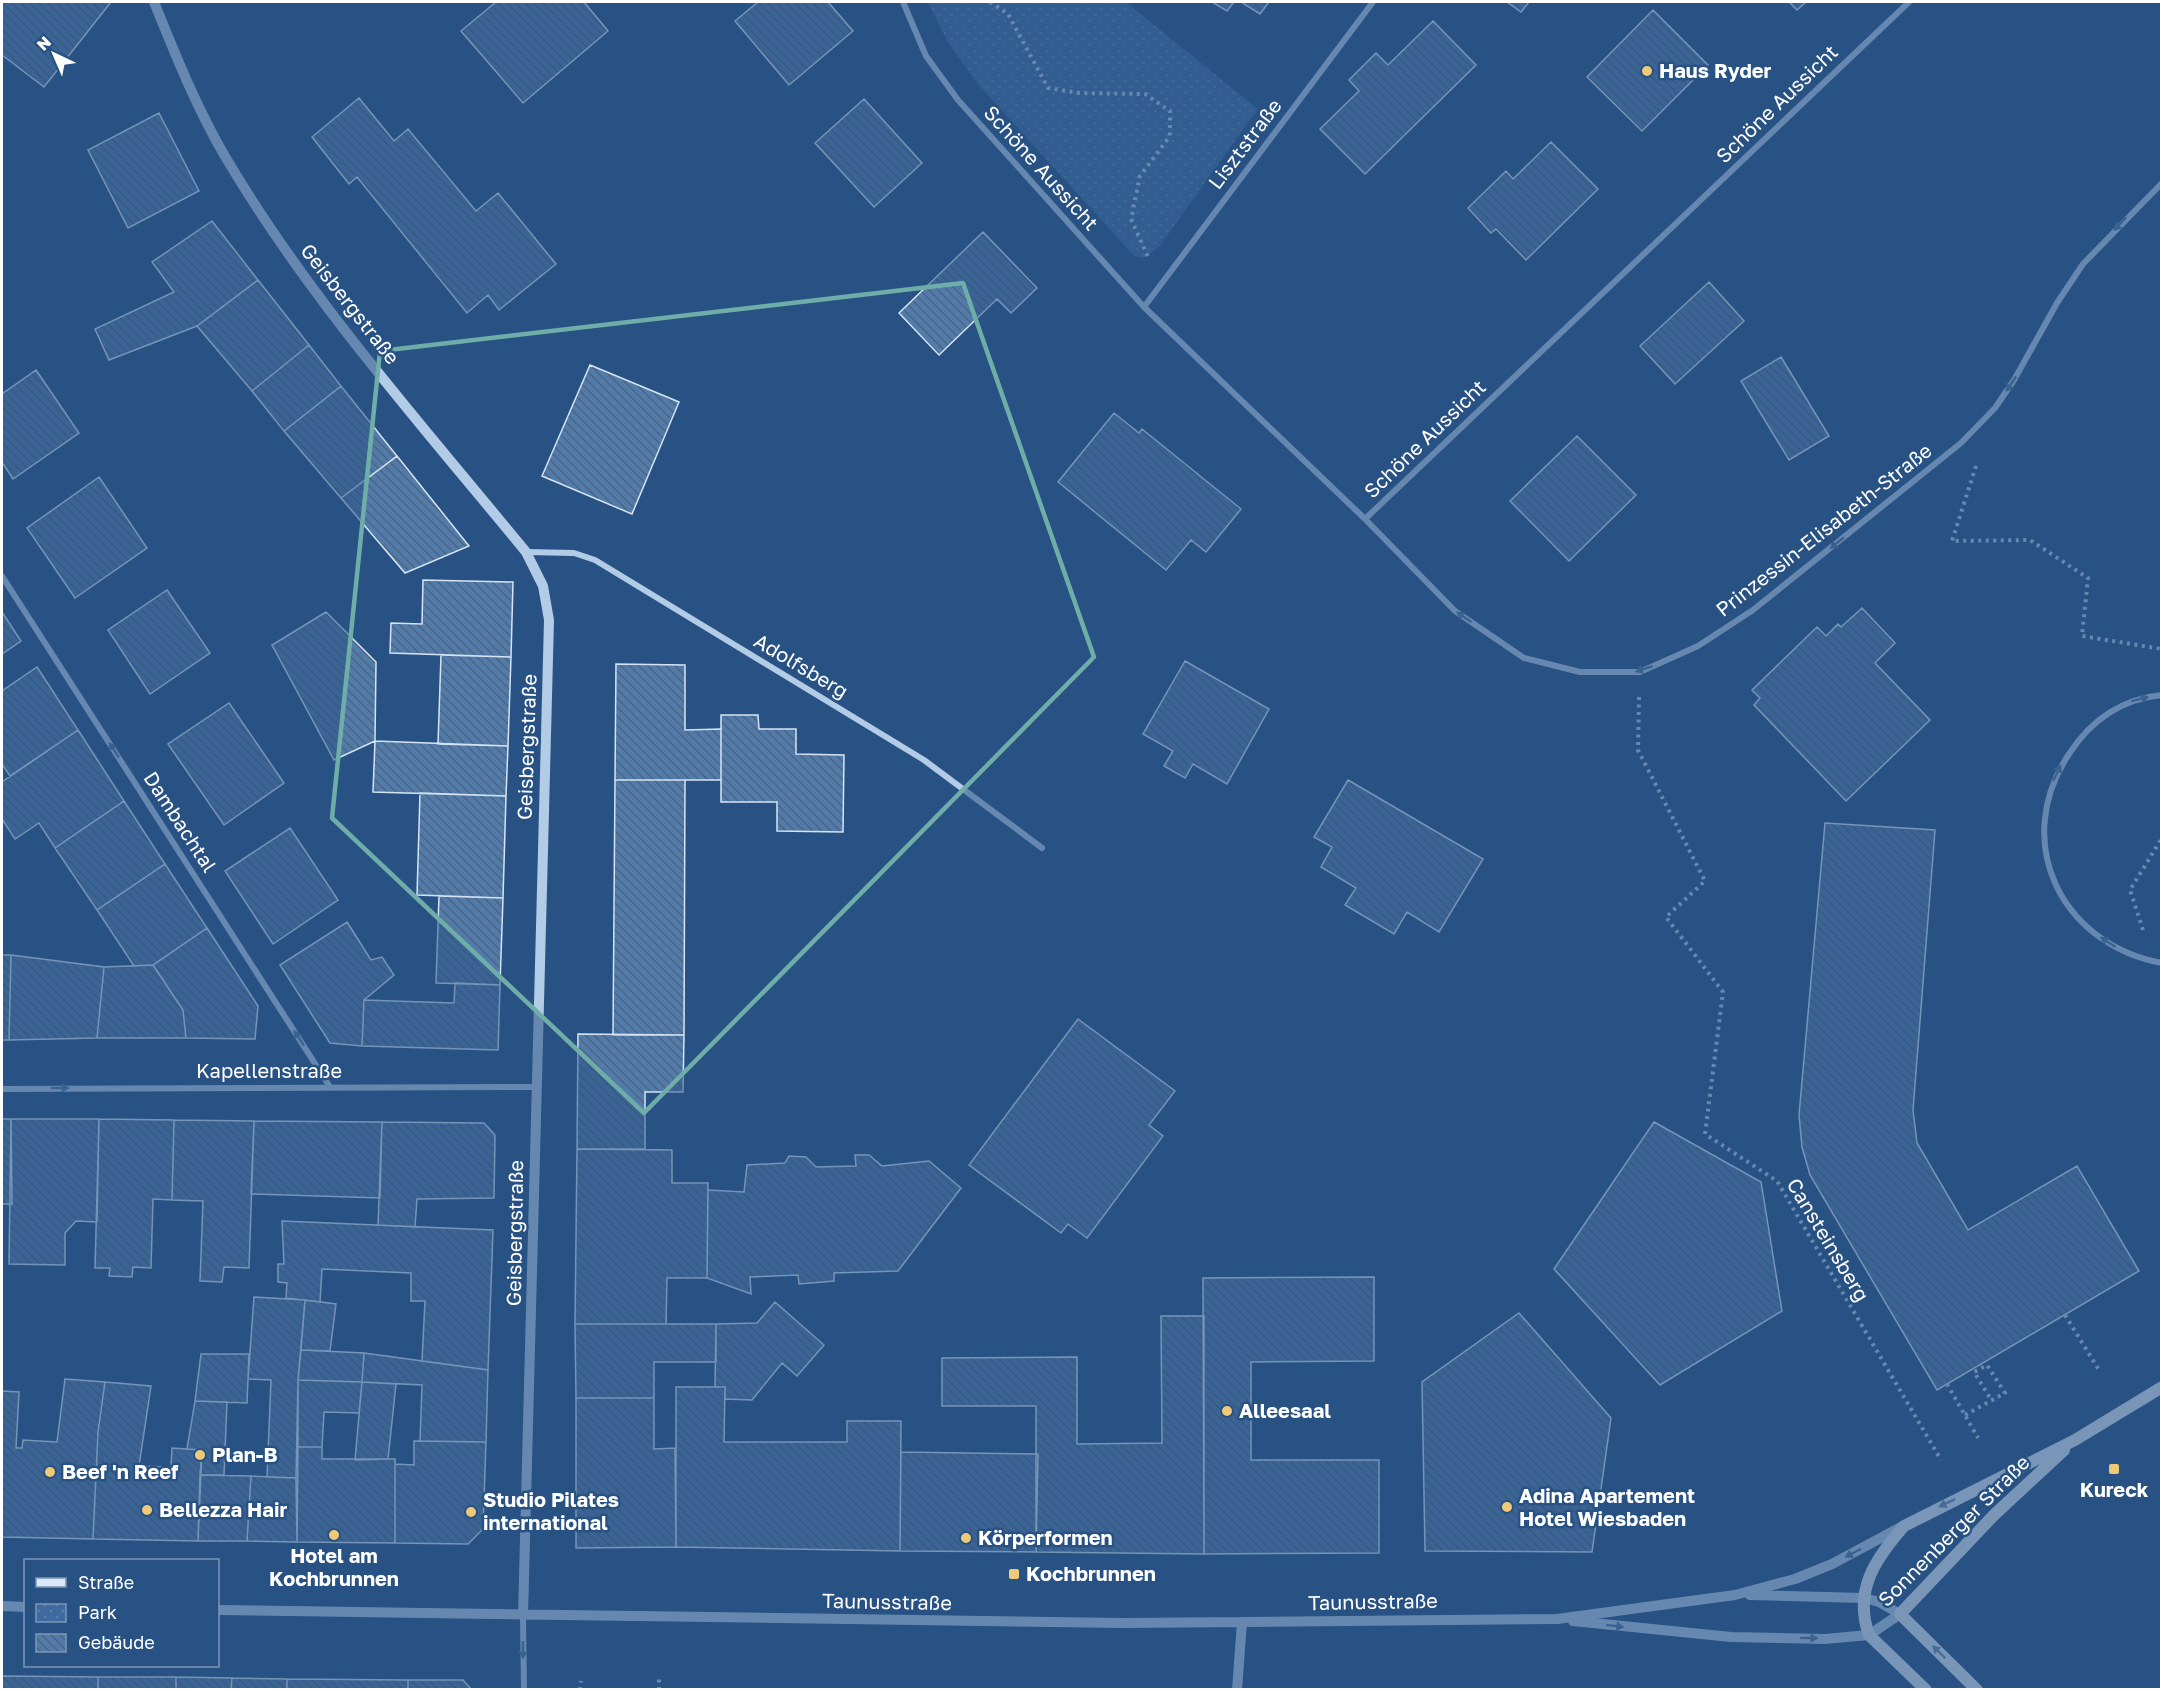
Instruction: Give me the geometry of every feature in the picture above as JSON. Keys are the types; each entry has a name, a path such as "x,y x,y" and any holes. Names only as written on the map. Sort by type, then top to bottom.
{"main road":[{"name":"Sonnenberger Straße","path":"1869,1635 1863,1614 1864,1598 1875,1562 1904,1526 2075,1440 2162,1387"},
{"name":"Sonnenberger Straße","path":"1900,1614 1994,1515 2075,1440"},
{"path":"1900,1614 1977,1689"},
{"path":"1869,1635 1926,1689"}],"street":[{"name":"Geisbergstraße","path":"154,2 179,64 225,157 283,246 352,338 526,552 543,586 549,620 523,1616"},
{"name":"Schöne Aussicht","path":"903,2 926,56 958,100 1144,307 1365,519 1909,2"},
{"name":"Lisztstraße","path":"1144,307 1373,2"},
{"name":"Prinzessin-Elisabeth-Straße","path":"1365,519 1455,611 1524,658 1580,672 1640,672 1698,646 1753,610 1961,443 1995,408 2014,380 2057,303 2084,264 2162,183"},
{"name":"Adolfsberg","path":"526,552 574,553 595,560 924,760 1042,848"},
{"name":"Dambachtal","path":"2,576 330,1087"},
{"path":"2162,695 2141,697 2119,705 2097,720 2078,740 2050,789 2044,813 2043,837 2046,861 2054,883 2079,920 2114,946 2162,963"},
{"name":"Kapellenstraße","path":"2,1089 536,1087"},
{"name":"Sonnenberger Straße","path":"1735,1595 1795,1579 1832,1564 1904,1526"},
{"path":"1735,1595 1813,1594 1864,1598 1879,1602 1900,1614"},
{"name":"Taunusstraße","path":"1557,1619 1735,1595"},
{"path":"2,1606 24,1606"},
{"name":"Taunusstraße","path":"219,1610 1123,1623 1557,1619 1731,1637 1825,1639 1869,1635"},
{"name":"Sonnenberger Straße","path":"1869,1635 1900,1614"},
{"path":"523,1616 524,1689"},
{"path":"1237,1689 1242,1622"}],"path":[{"path":"990,2 1008,14 1048,88 1079,93 1146,94 1170,111 1170,136 1140,176 1131,219 1161,285"},
{"path":"1977,463 1952,541 2030,540 2088,578 2082,636 2162,649"},
{"name":"Cansteinsberg","path":"1640,672 1638,750 1705,881 1666,917 1723,992 1705,1134 1777,1181 1941,1460"},
{"path":"2154,962 2130,890 2162,838"},
{"path":"2065,1315 2099,1370"},
{"path":"1965,1415 1992,1401 2005,1393 1987,1365 1974,1372 1992,1401"},
{"path":"1947,1384 1978,1438"},
{"path":"658,1689 659,1676"},
{"path":"580,1689 581,1681"}],"highlighted area":[{"path":"963,283 1094,657 644,1113 332,818 380,351"}],"green space":[{"path":"928,2 1126,2 1258,109 1159,247 1144,258 1134,256 977,83 947,41"}],"building":[{"path":"2,2 111,2 44,87 2,55"},
{"path":"496,2 584,2 608,31 523,103 461,31"},
{"path":"758,2 828,2 853,31 789,85 735,21"},
{"path":"1212,2 1234,2 1227,11"},
{"path":"1241,2 1269,2 1260,14"},
{"path":"1507,2 1529,2 1521,12"},
{"path":"1789,2 1806,2 1797,10"},
{"name":"Haus Ryder","path":"1653,10 1708,65 1642,131 1587,77"},
{"path":"1433,21 1476,65 1365,174 1320,129 1359,91 1349,80 1376,53 1388,65"},
{"path":"359,98 394,141 408,129 476,211 498,193 556,264 499,310 488,295 467,313 357,177 349,184 312,137"},
{"path":"864,99 922,163 874,207 815,143"},
{"path":"159,113 199,191 128,228 88,150"},
{"path":"1551,142 1598,189 1526,260 1496,229 1491,233 1468,208 1506,171 1513,179"},
{"path":"212,221 258,280 197,326 109,360 95,329 174,292 152,262"},
{"path":"983,232 1037,288 1011,313 997,299 939,355 899,313"},
{"path":"258,280 309,345 252,391 197,326"},
{"path":"1709,282 1744,321 1675,384 1640,346"},
{"path":"309,345 341,386 284,431 252,391"},
{"path":"1781,357 1829,436 1789,460 1741,381"},
{"path":"590,365 679,402 632,514 542,476"},
{"path":"36,370 79,433 13,479 2,462 2,394"},
{"path":"341,386 397,456 341,498 284,431"},
{"path":"1114,413 1139,433 1142,429 1241,509 1206,552 1191,540 1166,570 1058,482"},
{"path":"1577,436 1636,495 1569,561 1510,501"},
{"path":"397,456 469,546 405,573 341,498"},
{"path":"99,477 147,548 75,598 27,528"},
{"path":"423,580 513,582 511,657 390,653 391,623 422,624"},
{"path":"167,590 210,653 150,694 108,630"},
{"path":"1862,608 1895,643 1875,663 1930,720 1846,801 1754,705 1760,698 1752,690 1817,627 1826,636 1838,624 1841,627"},
{"path":"2,612 21,641 2,654"},
{"path":"326,612 376,662 375,741 334,760 272,645"},
{"path":"441,655 511,657 508,746 438,744"},
{"path":"1185,661 1269,709 1227,784 1193,764 1185,778 1164,766 1173,751 1143,734"},
{"path":"616,664 685,665 685,730 721,729 721,780 615,780"},
{"path":"37,667 78,730 10,776 2,764 2,691"},
{"path":"229,703 284,783 224,825 168,744"},
{"path":"721,715 758,715 759,729 796,729 796,754 844,755 843,832 777,831 777,802 721,802"},
{"path":"78,730 124,801 55,848 39,823 15,839 2,819 2,782"},
{"path":"375,741 508,746 506,796 373,792"},
{"path":"615,780 685,780 684,1035 613,1035"},
{"path":"1348,780 1483,859 1439,932 1407,912 1394,934 1345,905 1356,888 1321,867 1332,847 1314,837"},
{"path":"420,793 506,796 503,898 417,895"},
{"path":"124,801 165,864 97,910 55,848"},
{"path":"1825,823 1935,830 1913,1110 1917,1143 1968,1230 2077,1166 2139,1271 1937,1390 1810,1175 1802,1147 1799,1115"},
{"path":"290,828 338,900 273,944 225,871"},
{"path":"165,864 207,928 153,965 134,966 97,910"},
{"path":"439,896 503,898 500,985 436,983"},
{"path":"347,922 371,960 382,957 394,975 364,1000 362,1046 330,1043 280,965"},
{"path":"207,928 258,1006 255,1039 186,1038 183,1010 153,965"},
{"path":"2,955 11,955 9,1040 2,1040"},
{"path":"11,955 104,967 97,1038 9,1040"},
{"path":"153,965 183,1010 186,1038 97,1038 104,967"},
{"path":"455,983 500,985 498,1050 362,1046 364,1000 454,1003"},
{"path":"1078,1019 1175,1091 1149,1125 1163,1136 1087,1238 1068,1224 1061,1233 969,1165"},
{"path":"578,1034 684,1035 683,1092 645,1092 645,1149 577,1149"},
{"path":"2,1119 11,1119 12,1204 2,1204"},
{"path":"11,1119 99,1119 97,1222 76,1221 65,1233 65,1265 9,1264"},
{"path":"99,1119 174,1120 172,1200 153,1199 151,1268 133,1267 132,1277 109,1276 110,1268 95,1268"},
{"path":"174,1120 254,1121 249,1268 224,1267 222,1282 200,1281 203,1201 172,1200"},
{"path":"254,1121 382,1122 380,1198 251,1194"},
{"path":"382,1122 484,1123 495,1135 494,1198 417,1199 415,1227 378,1225"},
{"path":"1654,1122 1761,1182 1782,1311 1660,1385 1554,1269"},
{"path":"577,1149 672,1150 672,1183 708,1183 707,1278 667,1278 666,1324 575,1324"},
{"path":"855,1155 869,1155 882,1166 929,1161 961,1188 898,1271 834,1273 834,1281 799,1284 798,1275 750,1277 751,1294 707,1278 708,1190 744,1192 747,1165 785,1163 789,1156 806,1157 816,1167 856,1166"},
{"path":"282,1221 493,1230 488,1370 422,1361 425,1301 411,1301 411,1273 322,1269 320,1302 286,1298 287,1283 278,1282 278,1264 284,1264"},
{"name":"Alleesaal","path":"1374,1277 1374,1361 1251,1362 1251,1460 1379,1460 1379,1553 1204,1554 1203,1278"},
{"path":"254,1297 305,1300 298,1380 296,1478 267,1477 271,1380 248,1379"},
{"path":"305,1300 336,1304 330,1351 301,1350"},
{"path":"775,1302 824,1345 797,1376 782,1363 752,1400 725,1399 725,1387 715,1387 716,1324 757,1323"},
{"path":"1519,1313 1611,1418 1592,1552 1425,1551 1422,1382"},
{"path":"1161,1316 1204,1316 1204,1554 1036,1552 1036,1406 942,1406 942,1358 1077,1357 1077,1444 1162,1443"},
{"path":"575,1324 716,1324 716,1362 654,1362 654,1398 576,1398"},
{"path":"301,1350 364,1353 362,1382 298,1380"},
{"path":"364,1353 488,1370 486,1442 420,1441 422,1385 362,1382"},
{"path":"201,1354 249,1354 247,1403 195,1401"},
{"path":"65,1379 105,1382 98,1432 93,1539 2,1537 2,1391 19,1392 16,1448 22,1448 23,1440 57,1442"},
{"path":"298,1380 362,1382 359,1413 324,1412 322,1447 298,1447"},
{"path":"105,1382 151,1386 139,1466 171,1467 172,1448 202,1450 198,1541 93,1539 98,1432"},
{"path":"362,1382 396,1384 388,1459 355,1460"},
{"path":"676,1387 725,1387 724,1442 847,1442 847,1421 901,1421 900,1551 676,1547"},
{"path":"576,1398 654,1398 654,1449 675,1448 676,1547 576,1548"},
{"path":"195,1401 227,1402 224,1475 200,1475 202,1450 187,1449"},
{"path":"414,1441 486,1442 483,1529 468,1544 395,1543 395,1464 414,1465"},
{"path":"298,1447 322,1447 322,1459 395,1459 395,1543 297,1542"},
{"path":"901,1452 1038,1454 1036,1552 900,1551"},
{"path":"200,1475 251,1476 247,1541 198,1541"},
{"path":"251,1476 296,1478 297,1542 247,1541"},
{"path":"2,1676 98,1677 98,1690 2,1690"},
{"path":"98,1677 176,1677 176,1690 98,1690"},
{"path":"176,1677 232,1678 231,1690 176,1690"},
{"path":"232,1678 287,1679 287,1690 231,1690"},
{"path":"287,1679 408,1680 408,1690 287,1690"},
{"path":"408,1680 463,1680 472,1690 408,1690"}],"place":[{"name":"Haus Ryder","path":"1647,71"},
{"name":"Alleesaal","path":"1227,1411"},
{"name":"Plan-B","path":"200,1455"},
{"name":"Kureck","path":"2114,1469"},
{"name":"Beef 'n Reef","path":"50,1472"},
{"name":"Adina Apartement Hotel Wiesbaden","path":"1507,1507"},
{"name":"Bellezza Hair","path":"147,1510"},
{"name":"Studio Pilates international","path":"471,1512"},
{"name":"Hotel am Kochbrunnen","path":"334,1535"},
{"name":"Körperformen","path":"966,1538"},
{"name":"Kochbrunnen","path":"1014,1574"}]}
